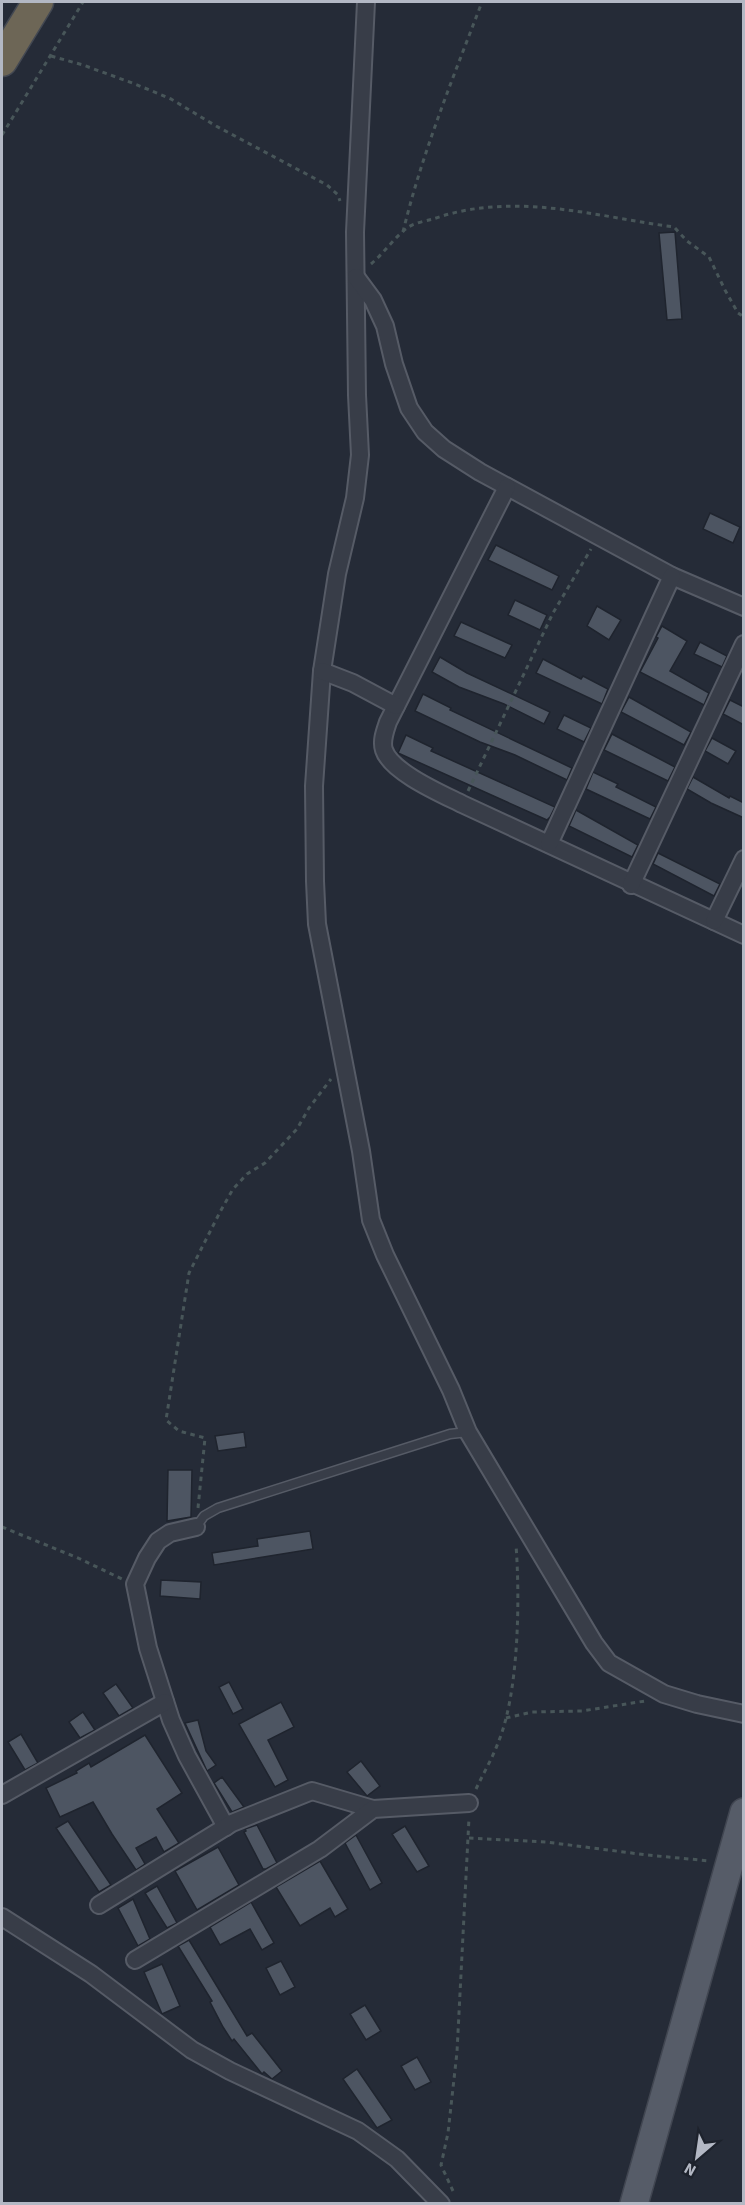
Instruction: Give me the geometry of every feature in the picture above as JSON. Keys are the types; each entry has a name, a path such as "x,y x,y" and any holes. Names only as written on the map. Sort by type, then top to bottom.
{"highway":[{"path":"2,61 38,2"}],"main road":[{"path":"634,2204 744,1812"}],"street":[{"path":"366,2 355,232 360,455 358,477 337,574 322,671 314,786 318,924 344,1071 361,1151 371,1220 385,1255 452,1390 468,1432 594,1643 609,1663 664,1694 744,1714"},
{"path":"356,277 373,300 385,326 394,364 409,408 425,432 444,449 507,487 672,576 744,608"},
{"path":"507,487 388,722 383,738 384,750 390,761 428,787 631,885 744,936"},
{"path":"549,844 672,576"},
{"path":"631,885 744,644"},
{"path":"322,671 353,683 396,706"},
{"path":"714,921 744,859"},
{"path":"196,1527 170,1533 158,1541 135,1584 148,1648 165,1702 187,1756 226,1827"},
{"path":"2,1795 165,1702"},
{"path":"99,1905 226,1827 312,1791 373,1809 469,1803"},
{"path":"135,1960 320,1849 373,1809"},
{"path":"2,1917 91,1974 201,2055 358,2131 448,2199"}],"lane":[{"path":"196,1527 204,1516 218,1508 450,1434 468,1432"}],"path":[{"path":"2,135 83,2"},
{"path":"402,233 414,186 433,130 482,2"},
{"path":"51,56 83,65 171,99 216,126 327,185 338,195 355,232"},
{"path":"356,277 408,227 442,215 496,206 544,206 674,227 687,242 709,256 738,313 744,317"},
{"path":"462,804 553,613 599,536"},
{"path":"196,1527 205,1438 179,1431 166,1420 189,1273 233,1189 290,1137 332,1077 344,1071"},
{"path":"2,1527 135,1584"},
{"path":"448,2199 441,2164 448,2133 457,2052 469,1803 499,1742 506,1718 514,1671 517,1567 515,1543"},
{"path":"506,1718 532,1712 582,1711 641,1702 664,1694"},
{"path":"469,1838 546,1842 647,1856 730,1863"}],"building":[{"path":"675,232 682,319 667,320 659,233"},
{"path":"710,513 740,527 733,543 703,529"},
{"path":"496,545 559,576 552,590 488,560"},
{"path":"515,600 547,615 540,630 508,615"},
{"path":"597,606 621,620 609,640 587,626"},
{"path":"461,622 512,645 505,658 454,636"},
{"path":"662,626 687,641 670,671 709,693 704,705 640,672"},
{"path":"700,642 727,656 722,667 694,654"},
{"path":"440,657 467,673 550,712 544,724 504,704 459,687 432,672"},
{"path":"543,659 581,679 583,676 608,689 602,704 536,673"},
{"path":"423,694 451,708 450,710 572,768 567,780 415,711"},
{"path":"629,697 691,732 684,745 621,712"},
{"path":"730,700 744,707 744,725 723,714"},
{"path":"564,715 591,728 584,742 557,729"},
{"path":"612,734 675,767 668,781 604,750"},
{"path":"406,735 433,748 431,751 555,807 550,817 547,820 398,753"},
{"path":"712,738 736,751 728,764 705,751"},
{"path":"593,772 618,784 616,787 656,807 650,819 586,789"},
{"path":"693,777 729,798 730,796 744,803 744,818 687,789"},
{"path":"576,810 638,845 632,857 569,826"},
{"path":"658,853 720,884 714,896 653,864"},
{"path":"244,1432 246,1447 218,1451 215,1436"},
{"path":"168,1470 192,1470 191,1517 167,1521"},
{"path":"310,1531 313,1549 214,1565 212,1553 258,1546 257,1539"},
{"path":"161,1580 201,1582 200,1599 160,1596"},
{"path":"229,1682 243,1709 233,1714 219,1687"},
{"path":"116,1684 133,1708 119,1716 103,1693"},
{"path":"281,1702 294,1727 268,1740 288,1780 275,1787 239,1724"},
{"path":"83,1712 95,1730 80,1738 69,1722"},
{"path":"198,1720 206,1751 216,1765 207,1771 185,1723"},
{"path":"21,1734 38,1763 25,1770 8,1742"},
{"path":"145,1735 182,1793 157,1809 179,1843 164,1852 156,1837 136,1848 145,1864 136,1870 93,1802 60,1817 46,1788 77,1773 76,1771 89,1763 91,1767"},
{"path":"361,1761 380,1786 367,1796 347,1772"},
{"path":"222,1777 244,1807 232,1812 214,1783"},
{"path":"68,1821 111,1885 99,1892 56,1828"},
{"path":"257,1825 277,1863 266,1869 263,1869 244,1832 245,1829"},
{"path":"405,1826 429,1866 417,1872 392,1834"},
{"path":"356,1835 382,1883 370,1890 345,1843"},
{"path":"218,1847 239,1885 197,1910 175,1871"},
{"path":"320,1861 348,1909 335,1917 330,1908 300,1926 276,1887"},
{"path":"157,1886 177,1923 167,1928 145,1893"},
{"path":"133,1899 150,1939 138,1946 118,1908"},
{"path":"251,1902 274,1943 262,1950 250,1929 220,1945 210,1927"},
{"path":"189,1940 247,2036 252,2033 282,2071 272,2079 264,2072 262,2074 234,2039 232,2041 223,2027 210,2002 212,2001 178,1946"},
{"path":"281,1961 295,1987 280,1995 266,1968"},
{"path":"162,1964 180,2006 162,2014 144,1972"},
{"path":"365,2005 381,2031 366,2040 350,2014"},
{"path":"417,2057 431,2082 415,2090 401,2066"},
{"path":"357,2069 392,2120 377,2128 343,2079"}]}
